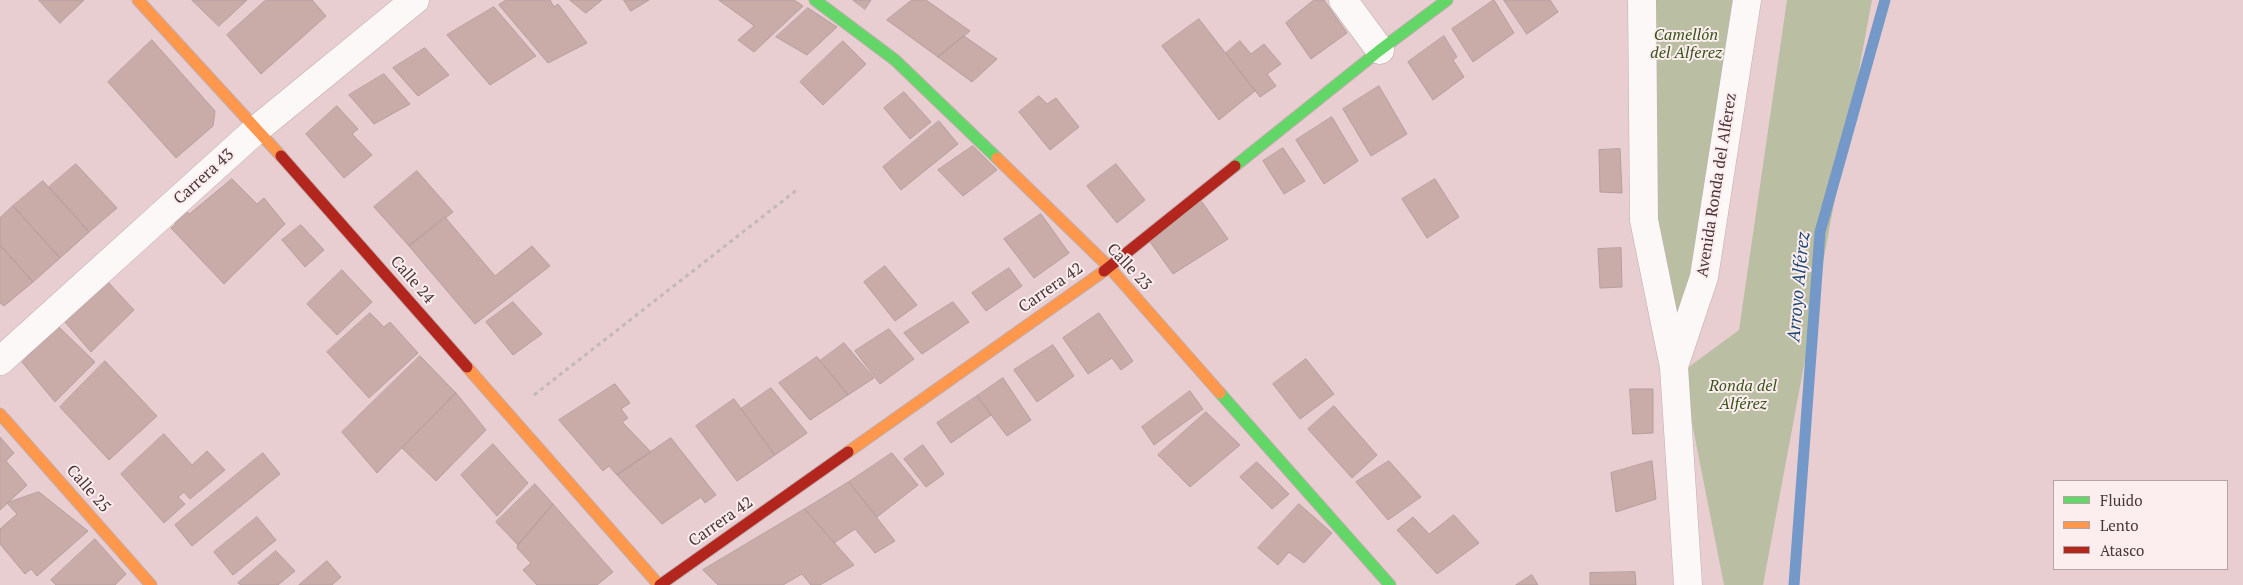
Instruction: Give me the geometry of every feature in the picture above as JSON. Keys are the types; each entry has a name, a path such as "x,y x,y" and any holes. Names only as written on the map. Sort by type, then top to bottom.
{"street":[{"name":"Calle 24","path":"138,0 257,129 660,585"},
{"name":"Carrera 43","path":"0,361 257,129 415,0"},
{"name":"Calle 23","path":"815,0 895,60 1109,267 1390,585"},
{"path":"1344,0 1380,50"},
{"name":"Carrera 42","path":"660,585 1109,267 1380,50 1447,0"},
{"path":"1642,0 1644,220 1674,368 1688,585"},
{"name":"Avenida Ronda del Alferez","path":"1674,368 1704,277 1747,0"},
{"name":"Calle 25","path":"0,414 151,585"}],"path":[{"path":"509,415 798,189"}],"green space":[{"name":"Camellón del Alferez","path":"1642,0 1736,0 1674,367 1644,220"},
{"name":"Ronda del Alférez","path":"1787,0 1872,0 1763,585 1724,585 1682,372 1739,330"}],"building":[{"path":"39,0 84,0 60,23"},
{"path":"192,0 247,0 219,26"},
{"path":"266,0 312,0 326,16 261,74 227,35"},
{"path":"506,0 550,0 554,7 558,4 587,43 548,63 499,5"},
{"path":"570,0 602,0 586,13"},
{"path":"624,0 649,0 631,11"},
{"path":"719,0 794,0 803,6 754,52 738,40 754,26"},
{"path":"853,0 871,0 865,9"},
{"path":"912,0 926,0 970,31 938,57 887,20"},
{"path":"1314,0 1324,0 1347,33 1311,59 1286,23"},
{"path":"1494,0 1514,33 1473,62 1452,29"},
{"path":"1504,0 1550,0 1558,12 1527,34"},
{"path":"494,7 536,56 490,85 447,35"},
{"path":"808,8 837,27 807,55 776,37"},
{"path":"1199,19 1255,91 1219,120 1162,46"},
{"path":"964,36 997,59 972,82 938,57"},
{"path":"1444,36 1457,57 1453,60 1464,77 1433,100 1408,62"},
{"path":"152,40 215,111 213,126 176,158 108,82"},
{"path":"843,41 866,64 823,105 800,82"},
{"path":"1240,41 1251,54 1264,44 1281,64 1267,74 1276,86 1260,97 1226,53"},
{"path":"425,48 449,75 418,96 393,68"},
{"path":"384,74 410,104 374,124 349,95"},
{"path":"1379,86 1407,134 1371,156 1343,109"},
{"path":"904,92 931,122 910,139 884,108"},
{"path":"1039,96 1047,104 1056,98 1079,127 1050,150 1019,112"},
{"path":"337,106 358,129 352,134 372,155 344,178 306,134"},
{"path":"1332,117 1358,161 1324,184 1296,140"},
{"path":"939,121 958,144 901,190 883,167"},
{"path":"973,146 997,170 963,196 938,170"},
{"path":"1283,148 1305,181 1284,194 1263,161"},
{"path":"1620,149 1622,193 1600,192 1599,150"},
{"path":"76,164 117,208 89,232 49,187"},
{"path":"1116,164 1145,200 1117,223 1087,186"},
{"path":"417,171 453,212 409,246 374,207"},
{"path":"232,179 257,204 264,198 285,224 224,284 171,228 176,224 172,220 185,209 189,214"},
{"path":"1435,179 1459,217 1427,238 1402,199"},
{"path":"43,181 89,232 60,258 13,206"},
{"path":"1202,202 1228,239 1173,274 1148,239"},
{"path":"13,206 60,258 33,282 0,245 0,218"},
{"path":"1041,214 1069,253 1034,278 1004,239"},
{"path":"445,217 495,276 532,246 550,266 475,324 409,246"},
{"path":"301,225 324,250 305,267 282,240"},
{"path":"0,245 33,282 4,306 0,303"},
{"path":"1621,248 1622,287 1600,288 1598,249"},
{"path":"885,266 917,305 895,321 864,282"},
{"path":"1009,268 1022,286 986,311 972,293"},
{"path":"342,270 372,302 337,335 307,304"},
{"path":"108,282 134,310 91,352 65,322"},
{"path":"513,302 542,334 513,355 486,322"},
{"path":"953,302 969,322 922,354 904,333"},
{"path":"370,313 384,327 390,322 418,353 369,398 327,352"},
{"path":"1099,313 1133,361 1121,370 1112,358 1088,374 1063,338"},
{"path":"59,327 95,362 55,402 22,362"},
{"path":"889,329 914,359 880,384 855,351"},
{"path":"844,343 874,378 848,395 820,361"},
{"path":"1053,345 1074,376 1037,402 1014,370"},
{"path":"420,356 456,393 377,473 342,432"},
{"path":"817,357 848,395 810,420 779,383"},
{"path":"1306,359 1334,394 1300,419 1273,384"},
{"path":"105,361 157,416 109,460 60,407"},
{"path":"1003,378 1031,420 1007,436 977,396"},
{"path":"615,384 630,403 621,409 628,418 622,422 651,452 617,475 609,466 603,471 559,420"},
{"path":"771,388 807,433 775,455 741,409"},
{"path":"1630,389 1653,389 1653,433 1633,434"},
{"path":"1190,391 1203,409 1154,445 1142,427"},
{"path":"456,393 486,430 436,481 402,448"},
{"path":"977,396 991,415 951,443 937,423"},
{"path":"734,399 775,455 737,481 696,426"},
{"path":"1334,406 1377,455 1352,478 1308,429"},
{"path":"1206,412 1240,445 1190,487 1158,455"},
{"path":"164,434 192,465 207,451 225,470 190,499 184,492 178,497 185,504 164,523 121,474"},
{"path":"0,437 14,453 6,461 27,485 0,510"},
{"path":"671,438 716,495 705,503 701,497 662,524 617,475"},
{"path":"493,444 528,483 497,516 461,475"},
{"path":"923,445 944,474 926,487 904,459"},
{"path":"263,453 280,474 192,546 175,525"},
{"path":"892,453 918,485 877,517 849,482"},
{"path":"1389,461 1421,497 1388,520 1356,482"},
{"path":"1652,461 1656,499 1616,512 1611,473"},
{"path":"1257,462 1289,494 1272,509 1240,477"},
{"path":"849,482 895,541 875,553 855,529 834,543 805,509"},
{"path":"535,484 553,504 518,545 496,522"},
{"path":"39,492 88,531 37,576 31,569 25,574 0,544 0,529 17,514 7,503"},
{"path":"553,504 613,572 597,585 537,585 523,570 531,563 517,548 518,545"},
{"path":"1299,504 1332,533 1304,563 1289,552 1278,565 1258,548"},
{"path":"805,509 854,565 820,585 811,585 802,574 783,585 718,585 703,570"},
{"path":"1454,515 1479,543 1437,574 1397,530 1413,517 1429,534"},
{"path":"257,517 276,540 233,575 214,552"},
{"path":"95,539 126,574 115,585 56,585 51,580"},
{"path":"276,551 295,571 278,585 241,585 238,583"},
{"path":"327,561 341,577 332,585 299,585"},
{"path":"1635,572 1636,585 1590,585 1590,573"},
{"path":"1532,575 1538,585 1516,585"}],"waterway":[{"name":"Arroyo Alférez","path":"1794,585 1820,232 1885,0"}],"traffic: fast":[{"path":"815,0 895,60 997,158"},
{"path":"1235,166 1380,50 1447,0"},
{"path":"1220,393 1390,585"}],"traffic: slow":[{"path":"138,0 281,156"},
{"path":"997,158 1109,267 1220,393"},
{"path":"848,452 1104,271"},
{"path":"467,367 659,585"},
{"path":"0,414 151,585"}],"traffic: jam":[{"path":"281,156 467,367"},
{"path":"1104,271 1235,166"},
{"path":"660,585 848,452"}]}
